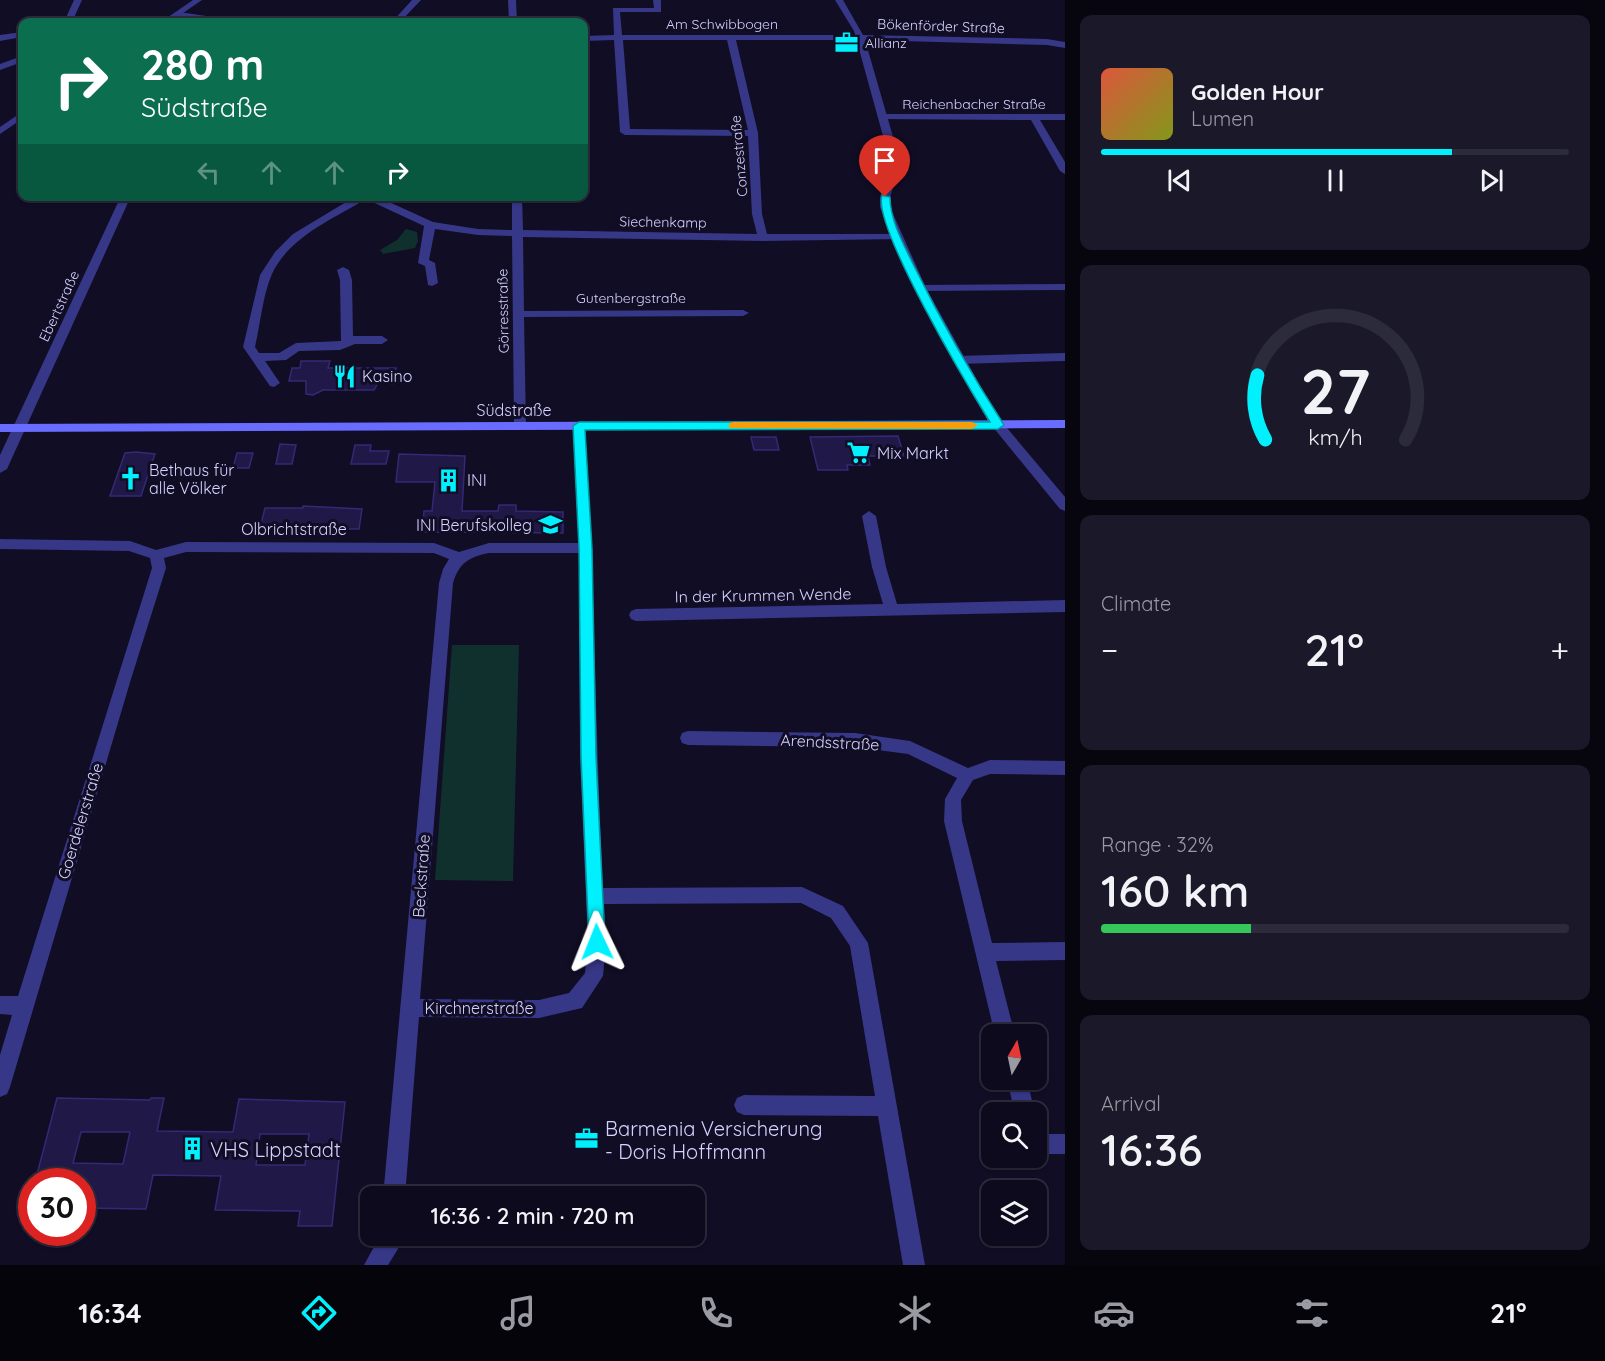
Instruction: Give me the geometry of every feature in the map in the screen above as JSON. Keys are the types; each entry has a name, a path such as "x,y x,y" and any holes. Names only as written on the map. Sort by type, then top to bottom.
{"main road":[{"name":"Südstraße","path":"0,428 1065,424"}],"street":[{"path":"70,18 78,0"},
{"path":"172,18 198,0"},
{"path":"400,18 417,0"},
{"path":"512,0 513,18"},
{"path":"657,0 658,10 616,10 625,132 753,133"},
{"name":"Bökenförder Straße","path":"839,0 855,24 860,37 1047,42 1065,45"},
{"path":"179,14 203,18"},
{"path":"0,38 18,36"},
{"name":"Conzestraße","path":"731,37 753,133 757,214 763,238"},
{"path":"860,37 893,154 885,207 896,237 958,360 998,425 1065,506"},
{"name":"Am Schwibbogen","path":"588,38 860,37"},
{"path":"0,67 18,60"},
{"name":"Reichenbacher Straße","path":"883,117 1065,117"},
{"path":"1034,117 1065,171"},
{"path":"0,131 18,118"},
{"name":"Ebertstraße","path":"0,469 124,201"},
{"path":"274,383 249,347 266,274 279,254 297,236 356,201"},
{"name":"Siechenkamp","path":"376,201 430,225 478,232 763,238 896,237"},
{"name":"Görresstraße","path":"517,201 520,426"},
{"path":"430,225 423,263 430,263 432,283"},
{"path":"343,270 346,280 347,344"},
{"path":"920,288 1065,287"},
{"name":"Gutenbergstraße","path":"519,314 743,313"},
{"path":"256,357 282,357 296,347 336,347 353,340 382,340"},
{"path":"958,360 1065,357"},
{"name":"Kirchnerstraße","path":"411,1008 539,1009 575,1001 594,976 597,942 596,896 588,757 586,548 579,426"},
{"path":"869,516 879,567 892,610"},
{"path":"0,544 130,546 156,555"},
{"name":"Olbrichtstraße","path":"156,555 171,549 186,547 372,547 434,548 449,552 459,558"},
{"path":"459,558 473,551 489,548 586,548"},
{"name":"Goerdelerstraße","path":"0,1087 159,568 156,555"},
{"name":"Beckstraße","path":"395,1186 446,583 450,569 459,558"},
{"name":"In der Krummen Wende","path":"636,615 1065,606"},
{"name":"Arendsstraße","path":"687,738 855,740 910,748 967,775"},
{"path":"1002,1024 953,821 953,799 967,775 990,767 1065,768"},
{"path":"596,896 802,895 837,912 858,944 914,1265"},
{"path":"984,952 1065,951"},
{"path":"0,1005 24,1005"},
{"path":"744,1105 885,1106"},
{"path":"1047,1144 1065,1144"},
{"path":"375,1265 387,1246"}],"green space":[{"path":"406,229 417,232 418,241 415,248 383,254 380,250 397,240"},
{"path":"452,645 519,645 513,881 435,880"}],"building":[{"name":"Kasino","path":"301,361 330,361 328,368 396,368 395,384 378,383 374,390 323,390 313,395 306,394 306,381 289,381 292,368 300,368"},
{"name":"Mix Markt","path":"898,436 904,456 868,456 870,465 847,465 848,470 818,470 810,437"},
{"path":"751,437 776,437 779,450 754,450"},
{"path":"280,444 296,445 292,464 276,464"},
{"path":"355,445 371,445 370,451 389,451 386,464 351,464"},
{"name":"Bethaus für alle Völker","path":"125,453 155,454 141,496 110,496"},
{"path":"237,453 253,453 249,468 233,468"},
{"name":"INI","path":"399,454 465,456 462,511 498,511 499,505 516,505 516,511 563,512 563,533 422,532 424,511 432,511 435,482 396,482"},
{"path":"303,506 362,509 359,529 260,528 265,508 303,508"},
{"name":"VHS Lippstadt","path":"57,1098 150,1100 151,1098 164,1098 157,1131 233,1132 239,1099 345,1102 332,1226 298,1226 300,1211 215,1210 221,1176 153,1175 146,1209 96,1208 96,1168 39,1168","holes":["81,1132 130,1132 123,1164 73,1163","260,1134 309,1134 305,1165 256,1165"]}],"slow traffic":[{"path":"734,425 972,425"}],"place":[{"name":"Allianz","path":"847,43"},
{"name":"Kasino","path":"344,376"},
{"name":"Mix Markt","path":"859,453"},
{"name":"Bethaus für alle Völker","path":"131,479"},
{"name":"INI","path":"449,480"},
{"name":"INI Berufskolleg","path":"550,525"},
{"name":"Barmenia Versicherung - Doris Hoffmann","path":"587,1139"},
{"name":"VHS Lippstadt","path":"192,1149"}],"route":[{"path":"597,942 588,757 586,548 579,426 998,425 945,337 920,288 896,237 885,207 885,197"}]}
